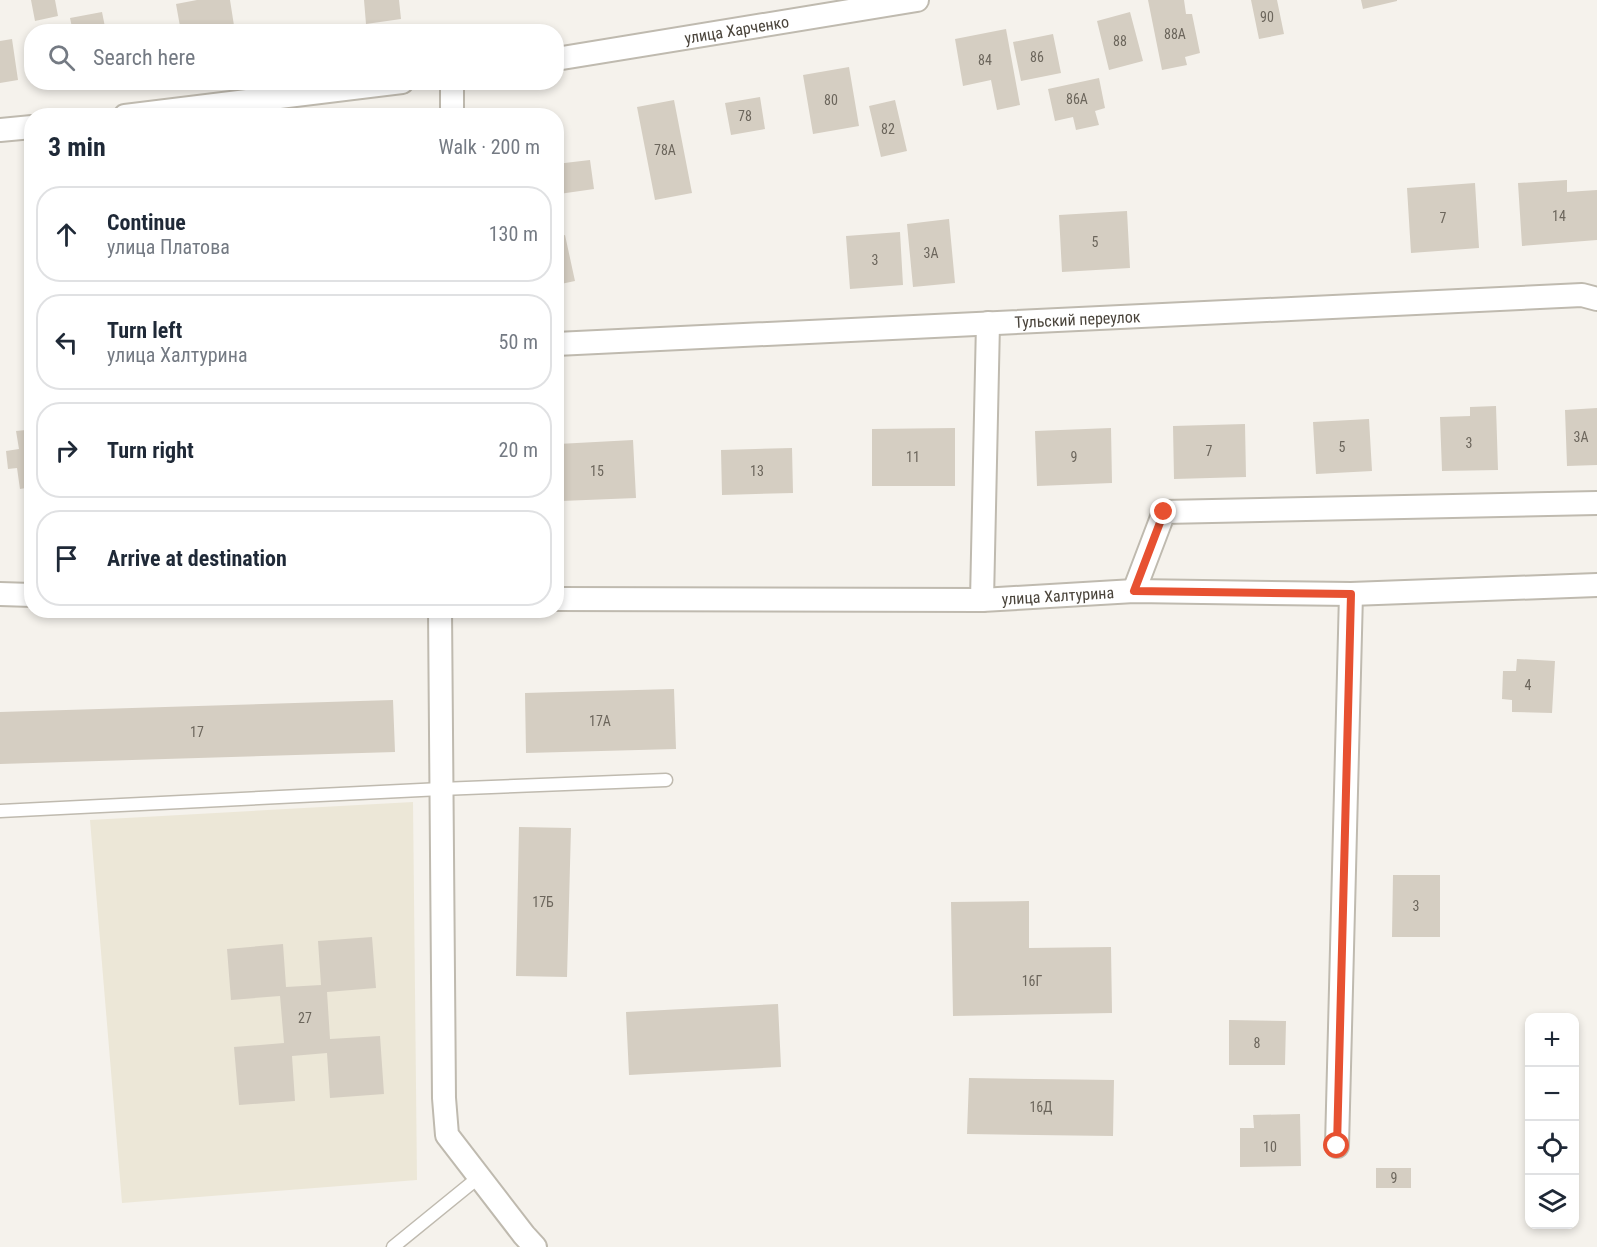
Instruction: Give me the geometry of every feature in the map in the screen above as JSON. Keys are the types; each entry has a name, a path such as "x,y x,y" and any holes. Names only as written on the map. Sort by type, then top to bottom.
{"street":[{"name":"улица Харченко","path":"564,58 917,0"},
{"path":"190,108 337,90"},
{"path":"452,90 452,108"},
{"path":"0,130 24,128"},
{"name":"Тульский переулок","path":"564,344 1570,295 1597,299"},
{"path":"982,600 988,323"},
{"path":"1134,591 1164,512 1597,503"},
{"name":"улица Халтурина","path":"564,599 982,600 1134,591 1351,594 1597,585"},
{"path":"0,594 24,595"},
{"path":"1337,1146 1351,594"},
{"path":"440,618 444,1098 447,1135 535,1247"}],"lane":[{"path":"0,811 666,780"},
{"path":"393,1247 479,1177"}],"shaded area":[{"path":"413,802 417,1180 122,1203 90,820"}],"building":[{"path":"31,0 55,0 58,16 35,21"},
{"path":"197,0 230,0 234,24 180,24 176,4"},
{"path":"364,0 399,0 401,19 366,24"},
{"path":"1148,0 1184,0 1186,14 1192,14 1200,53 1185,57 1187,65 1162,70"},
{"path":"1251,0 1277,0 1284,34 1259,39"},
{"path":"1361,0 1397,0 1397,1 1363,9"},
{"path":"102,12 104,24 71,24 70,18"},
{"path":"1130,12 1143,61 1109,70 1097,21"},
{"path":"1006,29 1020,105 997,110 991,80 963,86 955,39"},
{"path":"1053,34 1061,73 1021,81 1013,42"},
{"path":"12,39 18,80 0,83 0,41"},
{"path":"849,67 859,126 813,134 803,75"},
{"path":"1099,78 1105,108 1095,111 1099,125 1076,130 1073,117 1055,121 1048,89"},
{"path":"760,97 765,129 731,135 725,103"},
{"path":"674,100 692,193 655,200 637,107"},
{"path":"895,100 907,151 881,157 869,106"},
{"path":"590,160 594,189 564,193 564,163"},
{"path":"1567,180 1567,192 1597,190 1597,240 1522,246 1518,183"},
{"path":"1475,183 1479,248 1411,253 1407,188"},
{"path":"1127,211 1130,268 1062,272 1059,215"},
{"path":"949,219 955,283 913,287 907,224"},
{"path":"900,232 903,285 850,289 846,236"},
{"path":"564,235 575,281 564,283"},
{"path":"1496,406 1498,470 1442,471 1440,417 1470,416 1470,407"},
{"path":"1597,408 1597,465 1567,466 1565,410"},
{"path":"1369,419 1372,471 1316,474 1313,422"},
{"path":"1245,424 1246,477 1174,479 1173,426"},
{"path":"955,428 955,486 872,486 872,429"},
{"path":"1111,428 1112,483 1037,486 1035,431"},
{"path":"24,430 24,488 20,489 17,468 8,469 6,451 19,449 16,431"},
{"path":"633,440 636,498 564,501 564,444"},
{"path":"792,448 793,493 722,495 721,450"},
{"path":"1517,659 1555,661 1552,713 1512,712 1512,700 1502,699 1503,671 1516,671"},
{"path":"674,689 676,749 526,753 525,693"},
{"path":"393,700 395,752 0,764 0,712"},
{"path":"519,827 571,828 567,977 516,976"},
{"path":"1393,875 1440,875 1440,937 1392,937"},
{"path":"1029,901 1029,948 1111,947 1112,1013 953,1016 951,902"},
{"path":"372,937 376,988 327,992 330,1039 380,1036 384,1094 330,1098 327,1053 292,1056 295,1101 239,1105 234,1047 284,1043 280,996 231,1000 227,949 283,944 286,987 321,985 318,941"},
{"path":"778,1004 781,1067 629,1075 626,1012"},
{"path":"1229,1020 1286,1021 1285,1065 1229,1065"},
{"path":"969,1078 1114,1080 1113,1136 967,1134"},
{"path":"1300,1114 1301,1166 1240,1167 1240,1128 1254,1128 1253,1115"},
{"path":"1376,1168 1411,1168 1411,1188 1376,1188"}],"route":[{"path":"1164,512 1134,591 1351,594 1337,1146"}]}
